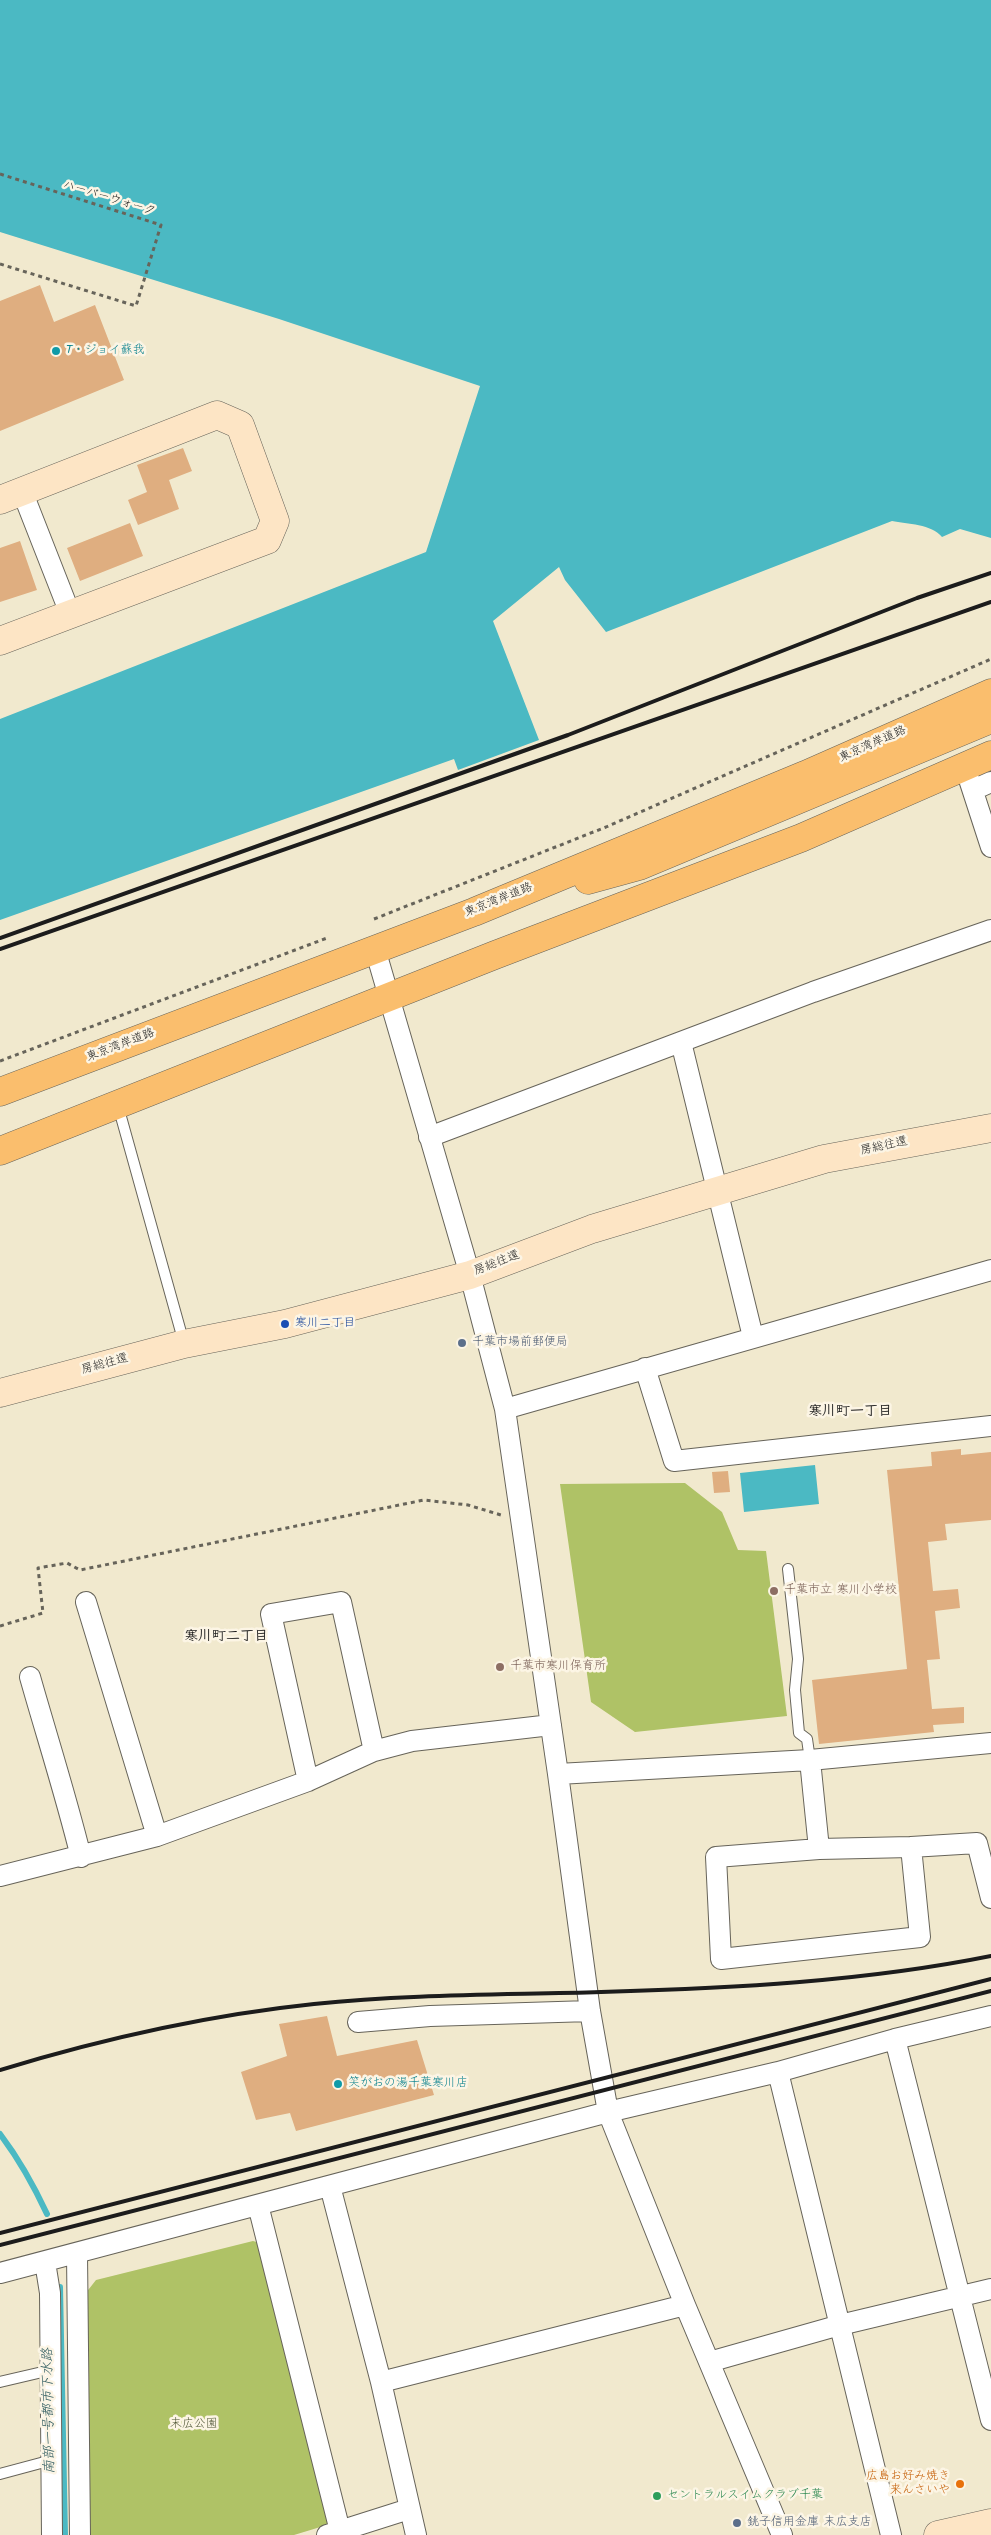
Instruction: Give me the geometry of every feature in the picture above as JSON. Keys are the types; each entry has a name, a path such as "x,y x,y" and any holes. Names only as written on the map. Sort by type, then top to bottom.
{"highway":[{"name":"東京湾岸道路","path":"0,1092 474,912 796,779 991,693"},
{"path":"474,912 639,866 991,719"},
{"path":"0,1151 389,997 800,838 976,780 991,755"}],"street":[{"path":"0,641 71,616 266,540 274,521 240,425 217,415 11,495 71,616"},
{"path":"976,780 991,847"},
{"path":"430,1137 813,992 991,930"},
{"path":"374,949 470,1275 505,1409 590,2011 608,2112 685,2305 782,2535"},
{"path":"681,1042 719,1191 753,1337"},
{"name":"房総往還","path":"0,1393 184,1344 285,1324 470,1275 592,1229 824,1159 991,1128"},
{"path":"505,1409 991,1270"},
{"path":"645,1368 674,1461 991,1426"},
{"path":"86,1602 157,1836"},
{"path":"308,1781 271,1614 341,1602 374,1751"},
{"path":"30,1677 58,1776 65,1792 81,1857"},
{"path":"0,1876 81,1857 157,1836 308,1781 374,1751 412,1741 551,1725"},
{"path":"558,1774 810,1760 991,1742"},
{"path":"810,1760 819,1849"},
{"path":"911,1847 920,1937 721,1959 716,1857 819,1849 977,1843 991,1898"},
{"path":"358,2022 430,2016 590,2011"},
{"path":"0,2273 608,2112 778,2072 895,2038 991,2016"},
{"path":"895,2038 962,2296 991,2420"},
{"path":"778,2072 891,2535"},
{"path":"330,2186 381,2382 416,2535"},
{"path":"258,2205 333,2533 409,2509"},
{"path":"77,2254 80,2535"},
{"path":"45,2262 50,2293 52,2535"},
{"path":"709,2362 840,2325 991,2289"},
{"path":"381,2382 685,2305"},
{"path":"938,2535 991,2523"}],"lane":[{"path":"118,1105 184,1344"},
{"path":"788,1569 798,1659 795,1690 799,1733 807,1739 810,1760"},
{"path":"0,2382 51,2370"},
{"path":"0,2474 52,2460"}],"path":[{"name":"ハーバーウォーク","path":"0,174 161,225 136,306 0,264"},
{"path":"374,919 606,827 991,658"},
{"path":"0,1061 327,938"},
{"path":"0,1626 43,1613 38,1568 67,1562 80,1570 424,1500 468,1504 506,1516 521,1528"}],"green space":[{"path":"685,1483 722,1512 738,1550 766,1551 787,1716 635,1732 591,1702 560,1484"},
{"name":"末広公園","path":"253,2241 260,2243 331,2517 327,2525 294,2535 87,2535 85,2294 96,2280"}],"water":[{"path":"0,0 991,0 991,538 960,529 942,537 926,527 892,521 606,632 565,580 559,567 493,621 539,740 458,770 454,759 0,920 0,719 426,552 480,386 279,319 0,232"},
{"path":"815,1465 819,1504 744,1512 740,1473"}],"building":[{"name":"T・ジョイ蘇我","path":"40,285 54,322 95,305 124,380 0,431 0,301"},
{"path":"183,448 192,471 169,480 179,509 138,525 128,500 147,492 137,465"},
{"path":"130,523 143,556 80,581 67,548"},
{"path":"20,541 37,590 0,602 0,548"},
{"path":"961,1449 961,1455 991,1452 991,1520 945,1524 947,1540 928,1542 933,1591 958,1589 960,1608 935,1611 940,1659 927,1660 932,1709 964,1707 964,1723 933,1725 934,1732 819,1744 812,1680 907,1669 887,1470 932,1466 931,1452"},
{"path":"728,1471 730,1492 714,1493 712,1472"},
{"name":"笑がおの湯千葉寒川店","path":"327,2016 337,2056 417,2040 434,2095 296,2131 290,2113 256,2120 241,2072 287,2056 279,2024"}],"waterway":[{"name":"南部一号都市下水路","path":"0,2134 26,2173 47,2214"},
{"name":"南部一号都市下水路","path":"60,2287 65,2535"}],"railway":[{"path":"0,938 568,735 917,598 991,573"},
{"path":"0,949 991,602"},
{"path":"0,2070 116,2038 235,2015 314,2004 422,1997 748,1986 894,1972 991,1956"},
{"path":"0,2233 991,1979"},
{"path":"0,2245 991,1991"}],"place":[{"name":"T・ジョイ蘇我","path":"56,351"},
{"name":"寒川二丁目","path":"285,1324"},
{"name":"千葉市場前郵便局","path":"462,1343"},
{"name":"千葉市立 寒川小学校","path":"774,1591"},
{"name":"千葉市寒川保育所","path":"500,1667"},
{"name":"笑がおの湯千葉寒川店","path":"338,2084"},
{"name":"広島お好み焼き 来んさいや","path":"960,2484"},
{"name":"セントラルスイムクラブ千葉","path":"657,2496"},
{"name":"銚子信用金庫 末広支店","path":"737,2523"}],"district":[{"name":"寒川町一丁目","path":"850,1413"},
{"name":"寒川町二丁目","path":"226,1638"}]}
